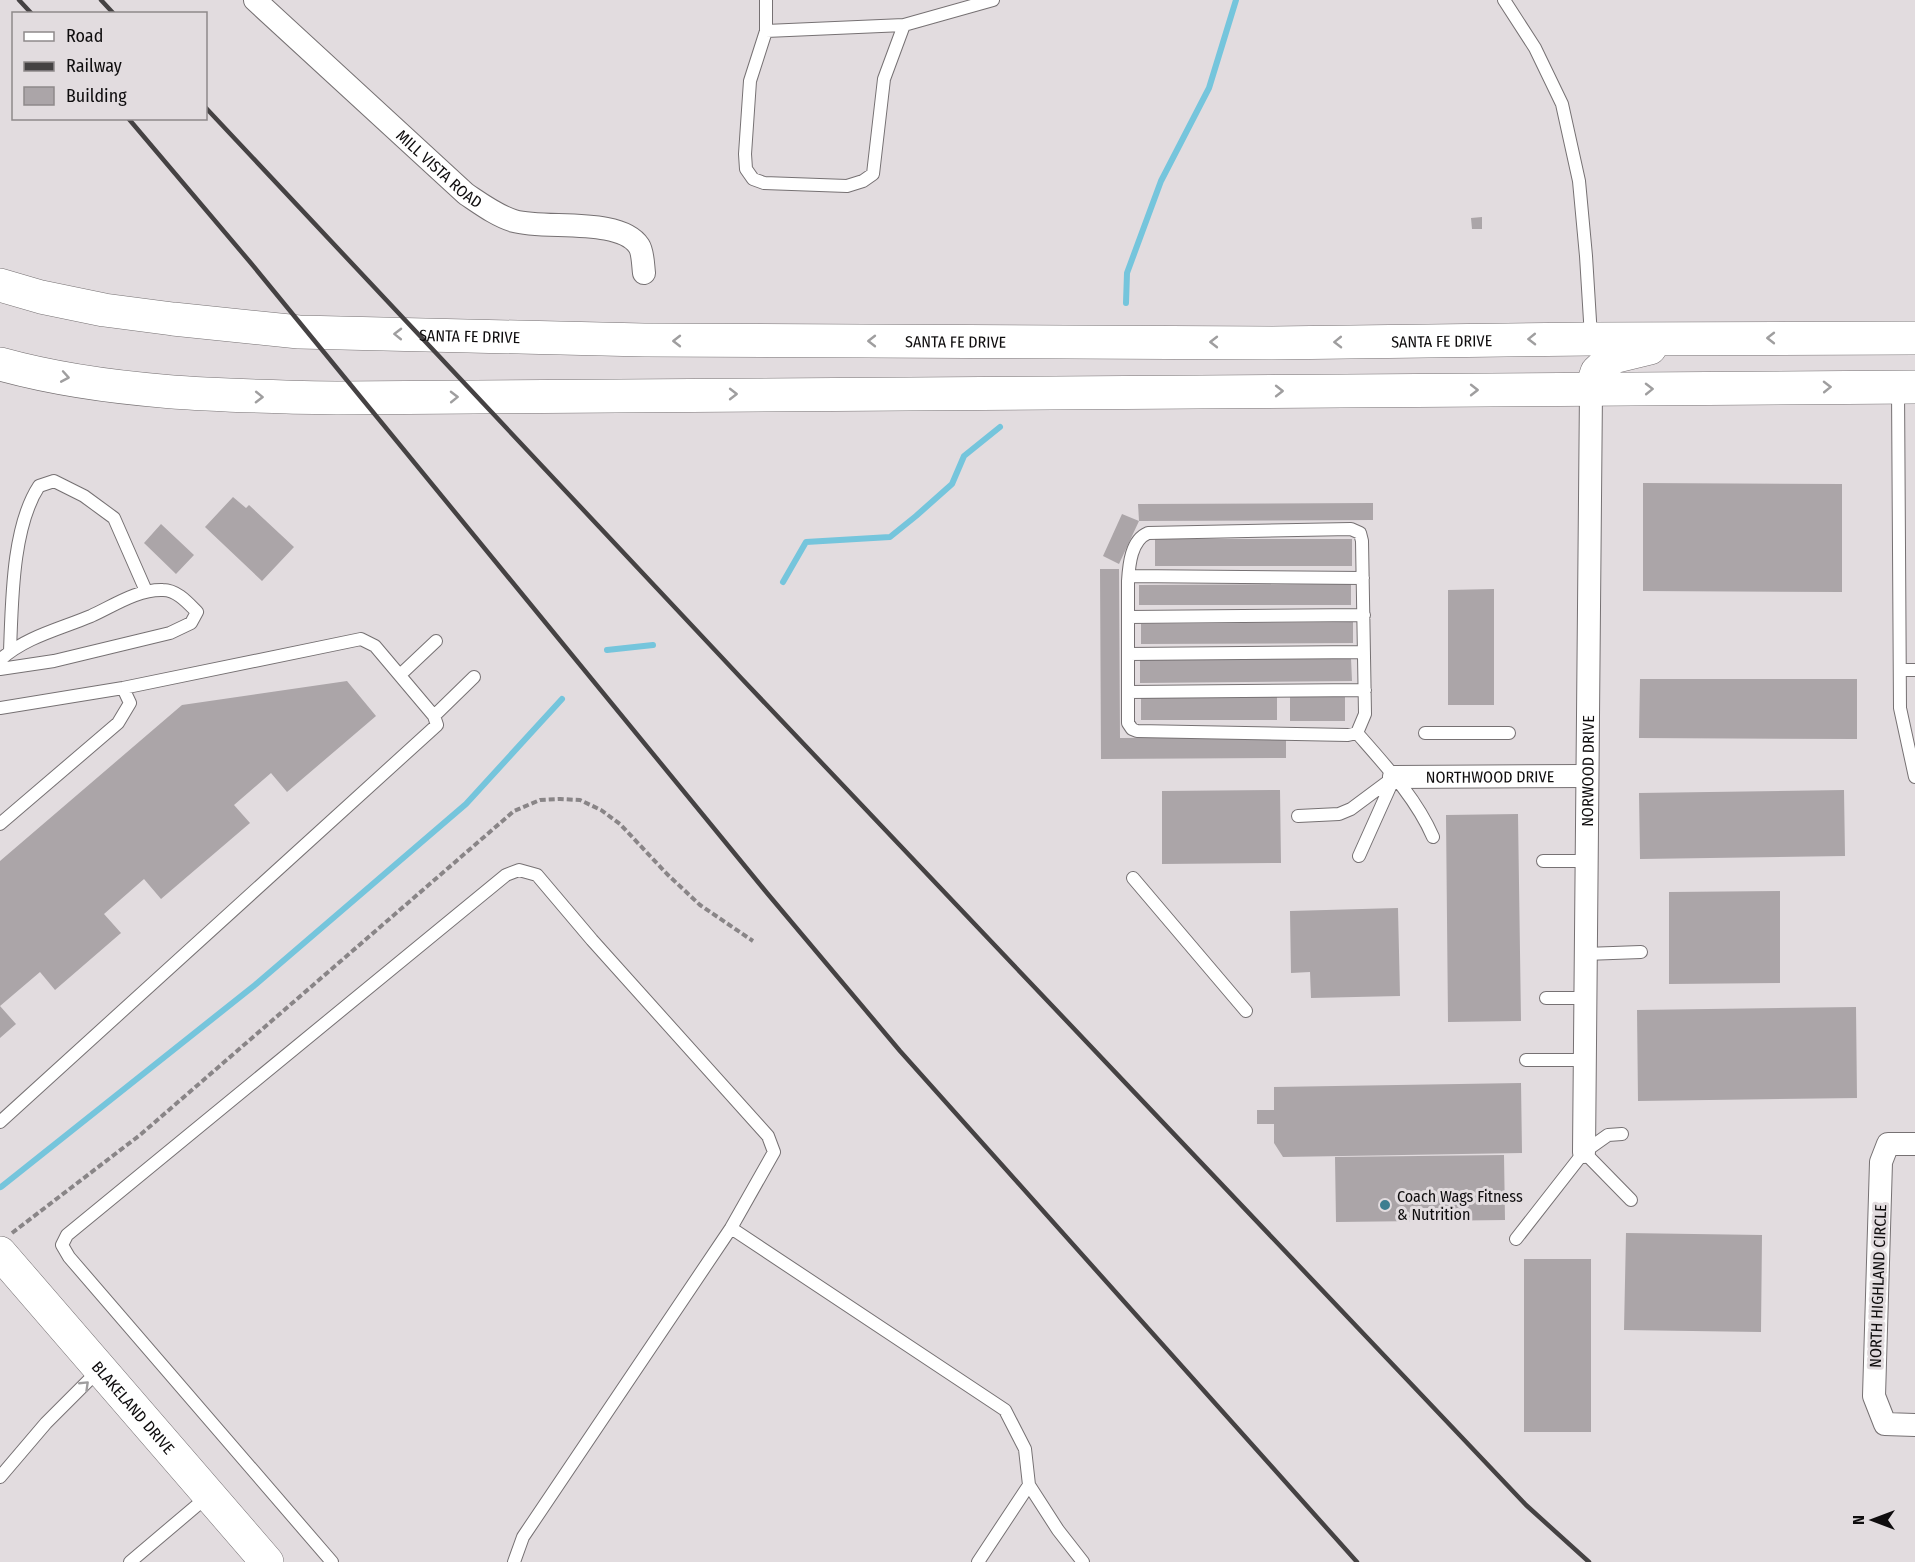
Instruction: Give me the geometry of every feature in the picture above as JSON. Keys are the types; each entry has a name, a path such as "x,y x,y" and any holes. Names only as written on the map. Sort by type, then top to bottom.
{"main road":[{"name":"SANTA FE DRIVE","path":"0,285 41,297 104,310 299,332 668,341 1272,343 1915,338"},
{"path":"1591,390 1597,372 1613,357 1688,339"},
{"path":"0,364 125,387 275,397 1907,387"},
{"name":"BLAKELAND DRIVE","path":"0,1253 267,1562"}],"street":[{"name":"MILL VISTA ROAD","path":"255,0 466,194 495,213 513,221 536,225 602,227 625,234 639,246 644,273"},
{"name":"NORWOOD DRIVE","path":"1584,1152 1591,390"},
{"name":"NORTHWOOD DRIVE","path":"1394,777 1586,776"},
{"name":"NORTH HIGHLAND CIRCLE","path":"1915,1144 1888,1144 1881,1162 1874,1396 1885,1424 1915,1425"}],"lane":[{"path":"766,0 766,31 750,81 745,154 746,169 753,180 764,183 847,186 873,174 884,80 903,25"},
{"path":"766,31 903,25 993,0"},
{"path":"1504,0 1535,48 1562,104 1579,182 1591,339"},
{"path":"1907,387 1900,708 1915,777"},
{"path":"5,655 12,584 23,520 32,496 39,486 54,481 84,496 114,518 146,591"},
{"path":"1351,529 1359,533 1362,541 1365,714 1357,733 1348,735 1137,731 1131,729 1128,723 1129,565 1138,540 1148,533 1351,529"},
{"path":"1129,576 1363,578"},
{"path":"0,669 54,661 170,633 191,623 197,612 185,599 166,590 146,591 89,617 31,639 5,655"},
{"path":"1128,617 1364,615"},
{"path":"0,708 123,688 361,639 375,646 434,716 437,725 0,1122"},
{"path":"400,675 436,641"},
{"path":"1128,654 1364,652"},
{"path":"1900,670 1915,670"},
{"path":"434,716 474,677"},
{"path":"0,824 118,723 130,703 123,688"},
{"path":"1128,692 1365,690"},
{"path":"1357,733 1394,777 1434,837"},
{"path":"1425,733 1509,733"},
{"path":"1298,816 1339,814 1351,809 1394,777"},
{"path":"1359,856 1394,777"},
{"path":"1543,861 1586,861"},
{"path":"332,1562 69,1257 62,1245 67,1235 506,875 519,870 537,875 768,1136 774,1152 731,1228 524,1537 514,1562"},
{"path":"1133,878 1245,1011"},
{"path":"1585,954 1641,952"},
{"path":"1546,998 1584,998"},
{"path":"1526,1060 1585,1060"},
{"path":"1516,1239 1584,1152 1608,1135 1622,1134"},
{"path":"1584,1152 1631,1200"},
{"path":"731,1228 1005,1410 1024,1449 1029,1485 1058,1530 1083,1562"},
{"path":"0,1477 46,1423 100,1369"},
{"path":"978,1562 1029,1485"},
{"path":"130,1562 209,1496"}],"building":[{"path":"1482,217 1482,229 1472,229 1471,218"},
{"path":"1643,483 1842,484 1842,592 1643,591"},
{"path":"233,497 246,508 249,505 294,547 262,581 205,527"},
{"path":"1373,503 1373,520 1139,521 1138,504"},
{"path":"1122,514 1139,521 1119,564 1103,556"},
{"path":"161,524 194,555 176,574 144,543"},
{"path":"1155,539 1352,539 1352,566 1155,566"},
{"path":"1100,569 1119,569 1120,738 1286,737 1286,758 1101,759"},
{"path":"1351,584 1351,605 1139,605 1139,585"},
{"path":"1494,589 1494,705 1448,705 1448,590"},
{"path":"1353,622 1353,643 1141,644 1141,624"},
{"path":"1351,658 1352,681 1140,683 1140,660"},
{"path":"1640,679 1857,679 1857,739 1639,738"},
{"path":"347,681 376,716 287,792 271,773 234,805 250,823 161,899 144,879 104,914 121,933 55,990 40,972 0,1006 0,861 182,705"},
{"path":"1290,696 1345,697 1345,721 1290,721"},
{"path":"1277,697 1277,720 1141,720 1141,698"},
{"path":"1280,790 1281,863 1162,864 1162,791"},
{"path":"1844,790 1845,856 1640,859 1639,793"},
{"path":"1518,814 1521,1021 1448,1022 1446,815"},
{"path":"1780,891 1780,983 1669,984 1669,892"},
{"path":"1398,908 1400,996 1311,998 1310,972 1291,973 1290,911"},
{"path":"0,1006 16,1024 0,1038"},
{"path":"1856,1007 1857,1098 1638,1101 1637,1010"},
{"path":"1521,1083 1522,1153 1283,1157 1274,1143 1274,1124 1257,1124 1257,1110 1274,1110 1274,1087"},
{"path":"1504,1155 1505,1220 1336,1222 1335,1157"},
{"path":"1626,1233 1762,1235 1761,1332 1624,1330"},
{"path":"1524,1259 1591,1259 1591,1432 1524,1432"}],"waterway":[{"path":"1126,303 1127,273 1161,181 1209,88 1236,0"},
{"path":"783,582 806,542 890,537 952,484 964,456 1000,427"},
{"path":"607,650 653,645"},
{"path":"1,1187 255,985 466,804 562,699"}],"railway":[{"path":"19,0 30,12"},
{"path":"101,0 112,12"},
{"path":"207,109 743,680 1526,1505 1589,1562"},
{"path":"130,120 250,262 767,893 900,1051 1357,1562"}],"place":[{"name":"Coach Wags Fitness & Nutrition","path":"1385,1205"}]}
